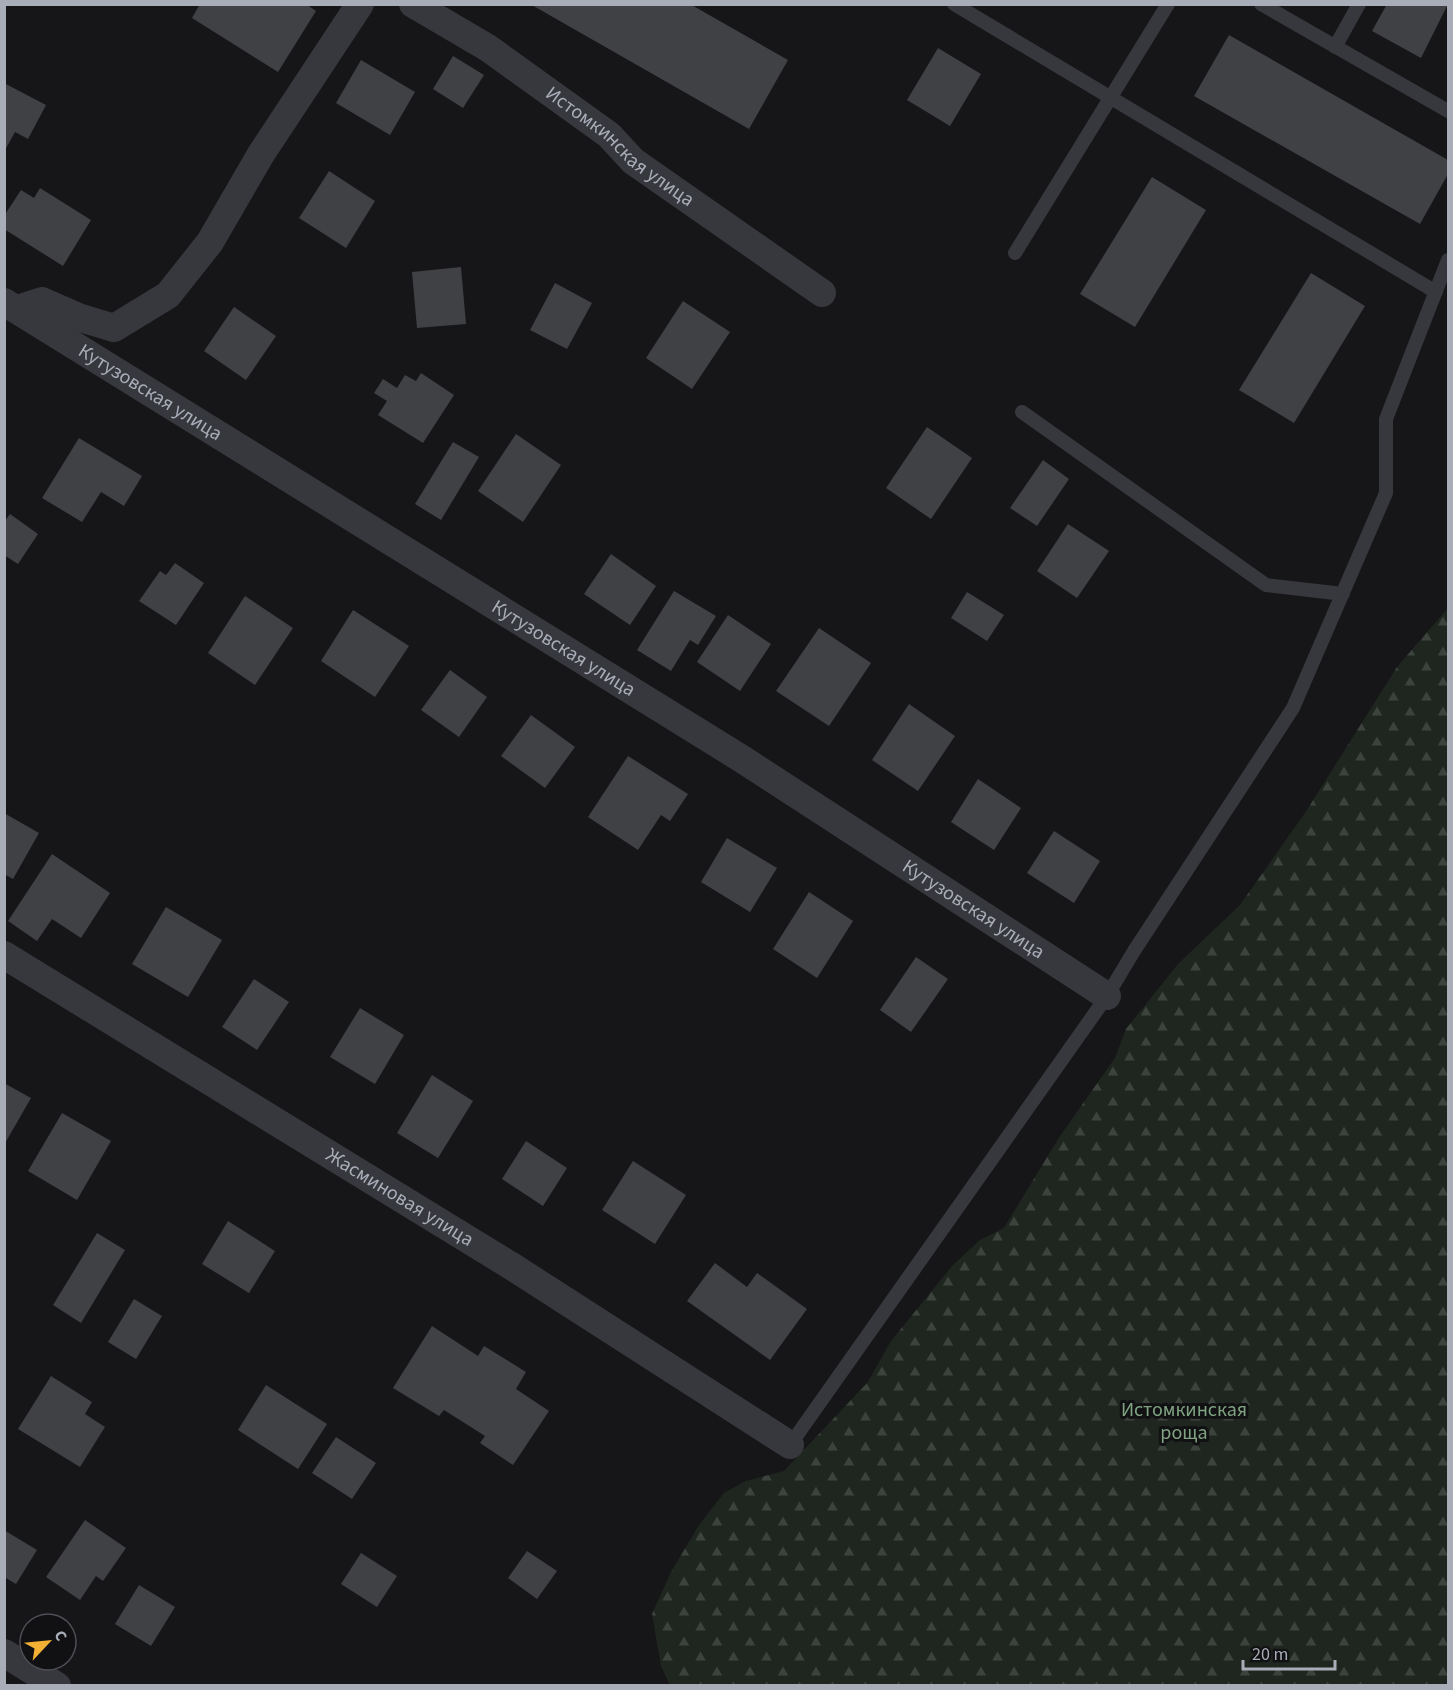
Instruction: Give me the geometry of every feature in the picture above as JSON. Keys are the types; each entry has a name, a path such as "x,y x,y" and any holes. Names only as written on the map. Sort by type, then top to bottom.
{"street":[{"path":"11,306 42,301 81,318 114,328 168,295 210,242 261,154 360,4"},
{"name":"Истомкинская улица","path":"413,4 488,48 609,135 633,161 822,293"},
{"name":"Кутузовская улица","path":"11,306 742,759 1107,996"},
{"name":"Жасминовая улица","path":"4,955 513,1267 790,1445"},
{"path":"4,1653 57,1686"}],"lane":[{"path":"954,4 1436,292"},
{"path":"1015,253 1112,99 1168,4"},
{"path":"1261,4 1449,111"},
{"path":"1335,47 1359,4"},
{"path":"790,1445 1107,996 1293,708 1386,494 1386,419 1449,260"},
{"path":"1022,412 1266,585 1343,594"}],"green space":[{"name":"Истомкинская роща","path":"1448,608 1448,1685 670,1685 661,1666 652,1614 671,1572 699,1525 724,1493 746,1481 784,1471 868,1382 891,1341 953,1265 980,1240 1004,1228 1060,1136 1115,1058 1126,1029 1178,964 1240,905 1305,813 1397,667"}],"building":[{"path":"200,4 306,4 316,11 278,72 192,18"},
{"path":"530,4 690,4 788,60 749,129"},
{"path":"1387,4 1448,4 1421,58 1372,31"},
{"path":"1229,35 1448,160 1448,174 1420,224 1194,96"},
{"path":"938,48 981,74 950,126 907,100"},
{"path":"453,56 484,75 463,108 433,89"},
{"path":"361,60 415,92 390,135 336,103"},
{"path":"4,83 46,105 28,139 15,132 4,152"},
{"path":"329,171 375,201 346,248 299,218"},
{"path":"1152,177 1206,210 1135,327 1080,294"},
{"path":"40,188 91,220 63,266 4,229 4,216 21,190 34,198"},
{"path":"461,267 466,324 417,328 412,272"},
{"path":"1311,273 1365,306 1294,423 1239,390"},
{"path":"555,283 592,303 567,349 530,330"},
{"path":"683,301 730,332 692,389 646,358"},
{"path":"234,307 276,336 246,380 204,351"},
{"path":"421,373 454,395 423,443 378,415 387,401 374,393 383,379 397,388 405,375 416,381"},
{"path":"927,427 972,458 931,519 886,488"},
{"path":"516,434 561,465 523,522 478,491"},
{"path":"79,438 142,476 124,506 101,492 82,522 42,498"},
{"path":"453,442 479,457 441,520 415,504"},
{"path":"1043,460 1069,479 1037,526 1010,508"},
{"path":"10,514 38,534 18,564 4,555 4,522"},
{"path":"1068,524 1109,551 1077,598 1037,571"},
{"path":"611,554 656,586 630,625 584,594"},
{"path":"175,563 204,583 176,625 139,601 160,571 166,575"},
{"path":"674,591 716,616 698,645 690,640 671,671 637,650"},
{"path":"967,592 1004,615 987,641 951,618"},
{"path":"245,596 293,628 255,685 208,653"},
{"path":"353,610 409,646 375,697 321,661"},
{"path":"728,615 771,644 740,691 697,662"},
{"path":"819,628 871,663 829,726 776,691"},
{"path":"450,670 487,697 459,737 421,710"},
{"path":"909,704 955,736 918,791 872,760"},
{"path":"531,715 575,747 545,788 501,756"},
{"path":"628,756 688,794 670,821 661,815 638,850 588,817"},
{"path":"978,779 1021,808 994,850 951,822"},
{"path":"4,813 39,833 13,879 4,874"},
{"path":"1054,831 1100,861 1074,903 1027,873"},
{"path":"727,838 777,868 750,912 701,882"},
{"path":"52,854 110,893 81,938 52,919 37,941 8,921"},
{"path":"809,892 853,921 817,978 773,949"},
{"path":"166,907 222,940 188,997 132,964"},
{"path":"916,957 948,979 911,1032 880,1010"},
{"path":"254,979 289,1002 257,1050 222,1027"},
{"path":"360,1008 404,1035 375,1084 330,1057"},
{"path":"432,1075 473,1101 438,1158 397,1133"},
{"path":"4,1083 31,1098 4,1145"},
{"path":"62,1113 111,1141 77,1200 28,1171"},
{"path":"526,1141 567,1168 543,1206 502,1179"},
{"path":"633,1161 686,1195 655,1244 602,1210"},
{"path":"228,1221 275,1251 249,1293 202,1264"},
{"path":"97,1233 125,1250 81,1323 53,1305"},
{"path":"715,1263 747,1287 757,1273 807,1309 770,1360 687,1301"},
{"path":"134,1299 162,1316 136,1359 108,1342"},
{"path":"432,1326 478,1356 484,1346 526,1372 516,1389 549,1411 513,1465 480,1443 485,1436 444,1410 439,1416 393,1388"},
{"path":"51,1376 92,1402 85,1414 105,1427 80,1467 18,1429"},
{"path":"266,1385 327,1424 298,1469 238,1430"},
{"path":"336,1437 376,1463 352,1499 312,1473"},
{"path":"85,1520 126,1548 103,1581 96,1576 80,1600 46,1577"},
{"path":"4,1530 37,1550 16,1584 4,1577"},
{"path":"527,1551 557,1571 537,1599 508,1578"},
{"path":"361,1553 397,1576 377,1607 341,1584"},
{"path":"139,1585 175,1607 151,1646 115,1624"}]}
